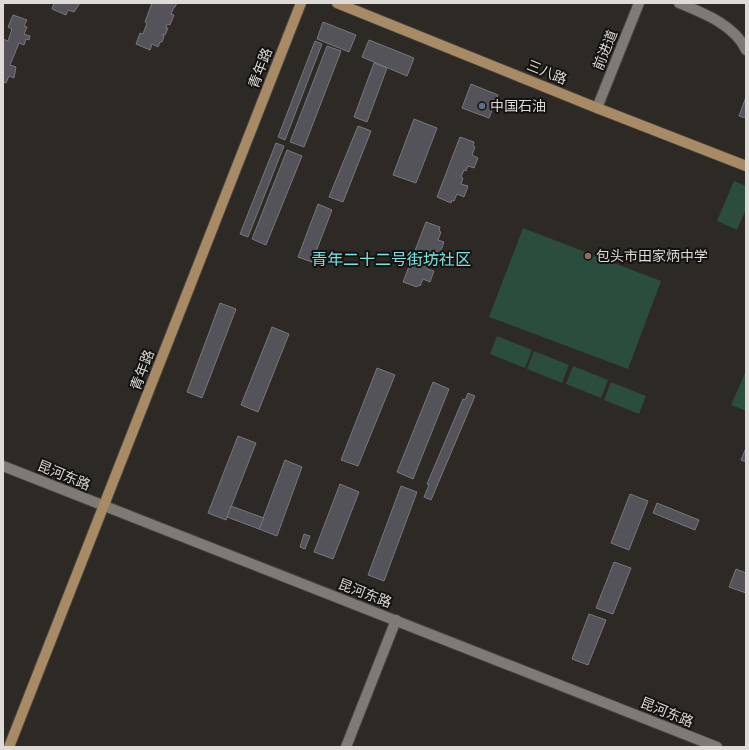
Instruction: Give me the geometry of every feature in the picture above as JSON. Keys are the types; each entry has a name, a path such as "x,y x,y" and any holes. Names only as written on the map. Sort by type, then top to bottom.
{"main road":[{"name":"青年路","path":"9,747 301,3"},
{"name":"三八路","path":"337,3 597,108 746,166"}],"street":[{"name":"前进道","path":"597,108 639,3"},
{"path":"679,3 707,16 732,32 746,50"},
{"name":"昆河东路","path":"3,466 396,620 699,744 717,747"},
{"path":"346,747 396,620"}],"green space":[{"path":"734,181 746,186 746,209 737,230 717,221"},
{"path":"523,228 661,281 628,369 489,317"},
{"path":"497,336 532,350 525,368 490,354"},
{"path":"534,351 569,365 562,383 527,369"},
{"path":"573,366 608,380 601,398 566,384"},
{"path":"746,371 746,411 731,405"},
{"path":"611,382 646,396 639,414 604,400"}],"building":[{"path":"54,3 80,3 74,12 68,10 66,15 52,9"},
{"path":"152,3 177,3 171,14 174,15 170,25 167,24 166,28 168,28 165,35 163,34 164,36 162,42 160,42 158,47 152,44 150,50 136,44 140,33 143,34 147,23 145,22"},
{"path":"13,15 27,20 24,26 27,27 24,34 30,36 29,40 26,39 24,45 19,43 10,65 16,67 14,78 9,76 6,83 4,82 3,84 3,39 8,41 12,29 8,27"},
{"path":"323,22 356,35 349,52 317,39"},
{"path":"369,40 414,58 407,76 362,57"},
{"path":"315,41 322,44 285,140 278,137"},
{"path":"327,46 341,51 304,147 290,142"},
{"path":"374,63 387,68 367,122 354,117"},
{"path":"471,84 498,95 489,118 462,108"},
{"path":"746,97 746,118 739,116"},
{"path":"414,119 437,128 416,183 393,175"},
{"path":"358,126 371,131 343,202 329,197"},
{"path":"460,137 474,142 473,146 475,147 472,155 478,158 474,168 468,166 466,171 464,170 461,177 463,178 461,184 468,186 464,197 457,194 454,201 452,200 451,203 437,197"},
{"path":"276,143 284,146 248,237 240,234"},
{"path":"287,150 302,156 266,245 252,239"},
{"path":"318,204 332,210 312,262 298,257"},
{"path":"426,222 440,227 439,231 441,232 438,240 444,242 440,253 434,251 432,256 430,255 427,262 429,263 427,269 434,271 430,282 423,279 420,286 418,285 417,287 403,282"},
{"path":"220,303 236,309 202,398 187,392"},
{"path":"272,327 289,334 258,412 241,405"},
{"path":"377,368 395,375 358,466 341,460"},
{"path":"433,382 449,389 413,479 397,472"},
{"path":"468,393 475,396 431,500 424,497 429,485 427,484 463,399 465,400"},
{"path":"238,436 256,443 226,520 208,513"},
{"path":"746,448 746,462 741,460"},
{"path":"285,460 302,467 277,536 259,529"},
{"path":"340,484 359,492 333,559 314,552"},
{"path":"401,486 417,492 384,581 368,575"},
{"path":"630,494 648,501 629,550 611,543"},
{"path":"657,503 699,520 695,530 653,513"},
{"path":"231,506 264,518 259,529 227,517"},
{"path":"304,534 310,536 305,549 300,547"},
{"path":"614,562 631,568 613,614 596,608"},
{"path":"736,569 746,573 746,593 729,587"},
{"path":"589,614 606,620 588,665 572,659"}],"place":[{"name":"中国石油","path":"482,106"},
{"name":"包头市田家炳中学","path":"588,256"}],"district":[{"name":"青年二十二号街坊社区","path":"391,259"}]}
